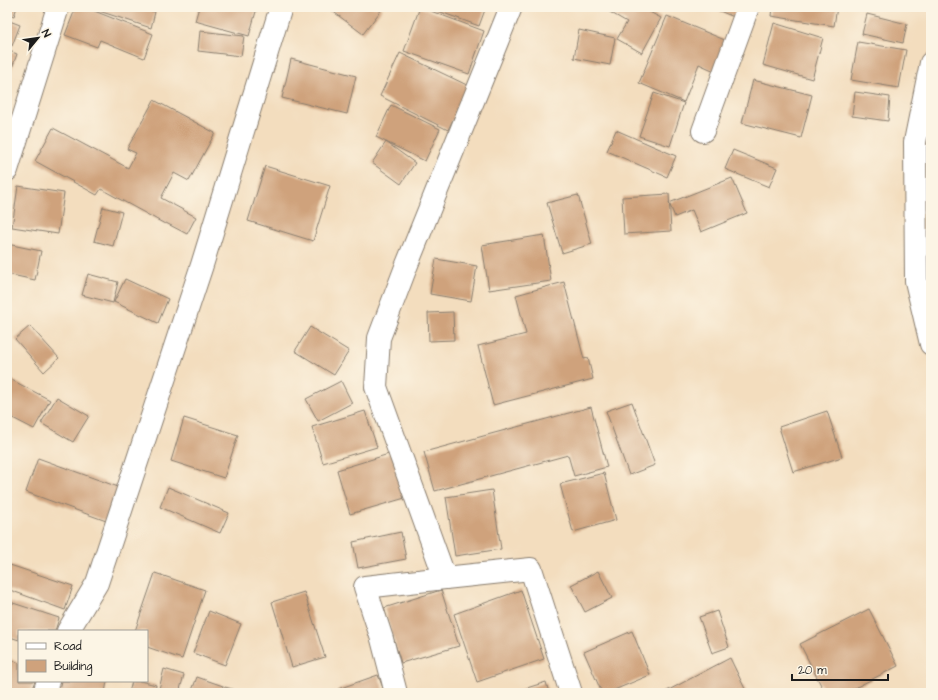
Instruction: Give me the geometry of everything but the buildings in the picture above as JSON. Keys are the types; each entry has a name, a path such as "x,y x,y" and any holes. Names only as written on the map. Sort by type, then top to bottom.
{"street":[{"path":"7,170 58,7"},
{"path":"69,630 97,583 202,265 281,7"},
{"path":"445,578 376,387 379,338 406,267 511,7"},
{"path":"704,131 748,7"},
{"path":"931,64 915,142 916,281 931,344"},
{"path":"396,693 382,639 365,587 531,570 571,693"},
{"path":"44,693 48,682"}]}
